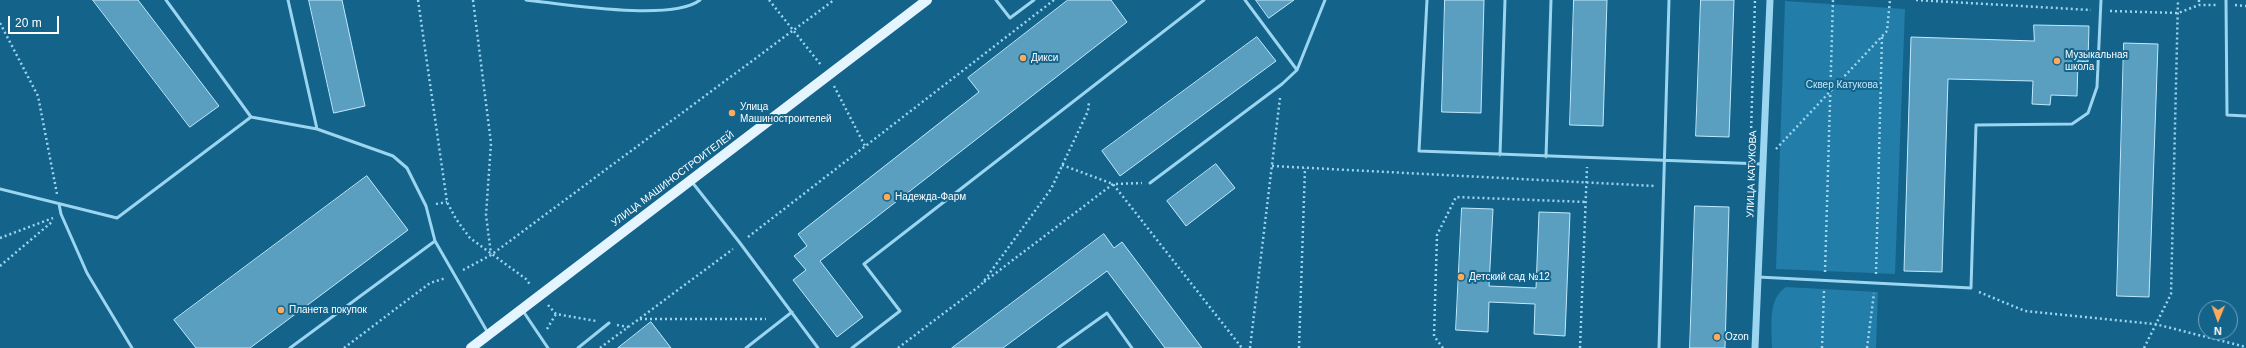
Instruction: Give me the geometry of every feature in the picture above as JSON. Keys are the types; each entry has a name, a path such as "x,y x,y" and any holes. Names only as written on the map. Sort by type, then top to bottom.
{"main road":[{"name":"УЛИЦА МАШИНОСТРОИТЕЛЕЙ","path":"471,348 927,0"}],"street":[{"name":"УЛИЦА КАТУКОВА","path":"1755,348 1770,0"}],"lane":[{"path":"166,0 251,117 317,129 393,156 407,168 426,206 435,241 489,334"},
{"path":"288,0 317,129"},
{"path":"526,0 647,12 677,10 700,0"},
{"path":"996,0 1010,18 1034,0"},
{"path":"852,348 900,311 864,264 1204,0"},
{"path":"1245,0 1297,70"},
{"path":"1150,183 1282,84 1297,70 1325,0"},
{"path":"1427,0 1419,151 1664,161 1763,161"},
{"path":"1500,155 1505,0"},
{"path":"1546,156 1551,0"},
{"path":"1659,348 1669,0"},
{"path":"1758,277 1971,288 1976,125 2072,124 2088,113 2097,87 2101,0"},
{"path":"2226,0 2227,115 2246,116"},
{"path":"0,189 117,218 251,117"},
{"path":"690,180 740,243 818,348"},
{"path":"59,204 61,214 87,273 132,348"},
{"path":"290,348 435,241"},
{"path":"522,309 548,348"},
{"path":"746,348 792,312"},
{"path":"1058,348 1106,313 1132,348"},
{"path":"578,348 609,323"}],"path":[{"path":"418,0 447,202 456,219 470,238 491,255 526,279 556,314 628,327"},
{"path":"473,0 491,143 486,215 491,255"},
{"path":"769,0 828,75 865,146"},
{"path":"344,348 430,283 455,274 491,255 794,32 834,0"},
{"path":"600,348 740,243 1054,0"},
{"path":"1822,348 1833,0"},
{"path":"1763,161 1779,147 1887,31 1890,0"},
{"path":"1916,0 2178,13 2199,5 2246,6"},
{"path":"2144,348 2171,294 2178,0"},
{"path":"2199,0 2199,5"},
{"path":"0,23 38,96 59,204"},
{"path":"1867,348 1876,283 1882,36"},
{"path":"1250,348 1282,84"},
{"path":"981,284 1051,188 1088,111 1092,86"},
{"path":"1580,348 1587,158"},
{"path":"1062,165 1113,184 1150,183"},
{"path":"1272,166 1664,187"},
{"path":"1299,348 1305,168"},
{"path":"898,348 1113,184"},
{"path":"1113,184 1242,348"},
{"path":"1443,348 1434,336 1437,235 1456,197 1586,202"},
{"path":"0,238 61,214"},
{"path":"0,266 61,214"},
{"path":"1971,288 2025,311 2155,324 2246,346"},
{"path":"638,319 760,318 781,321"}],"green space":[{"name":"Сквер Катукова","path":"1785,1 1905,9 1895,274 1776,269"},
{"path":"1786,287 1878,292 1876,348 1772,348 1771,323 1773,306 1780,292"}],"building":[{"path":"93,0 138,0 219,106 190,127"},
{"path":"309,0 342,0 365,106 334,113"},
{"path":"1068,0 1111,0 1127,22 820,261 863,317 837,337 793,280 806,270 794,256 807,246 798,234 979,92 968,78"},
{"path":"1256,0 1294,0 1269,18"},
{"path":"1445,0 1484,0 1481,113 1442,112"},
{"path":"1574,0 1607,0 1603,126 1570,125"},
{"path":"1701,0 1734,0 1729,137 1696,136"},
{"path":"2034,25 2089,26 2088,62 2078,61 2077,96 2051,95 2050,105 2032,104 2033,81 1948,79 1942,272 1904,271 1911,37 2034,41"},
{"path":"1257,37 1276,61 1120,176 1102,151"},
{"path":"2124,43 2158,44 2149,297 2117,296"},
{"path":"1216,164 1235,188 1186,226 1167,201"},
{"path":"367,176 408,230 250,348 196,348 174,320"},
{"path":"1695,206 1729,207 1725,348 1690,348"},
{"path":"1462,208 1493,209 1489,286 1536,288 1539,212 1570,213 1565,336 1534,334 1535,304 1489,302 1488,332 1456,330"},
{"path":"1104,234 1114,248 1122,242 1202,348 1165,348 1107,271 1003,348 952,348"},
{"path":"651,322 671,348 618,348"}],"place":[{"name":"Дикси","path":"1023,58"},
{"name":"Музыкальная школа","path":"2057,61"},
{"name":"Улица Машиностроителей","path":"732,113"},
{"name":"Надежда-Фарм","path":"887,197"},
{"name":"Детский сад №12","path":"1461,277"},
{"name":"Планета покупок","path":"281,310"},
{"name":"Ozon","path":"1717,337"}]}
